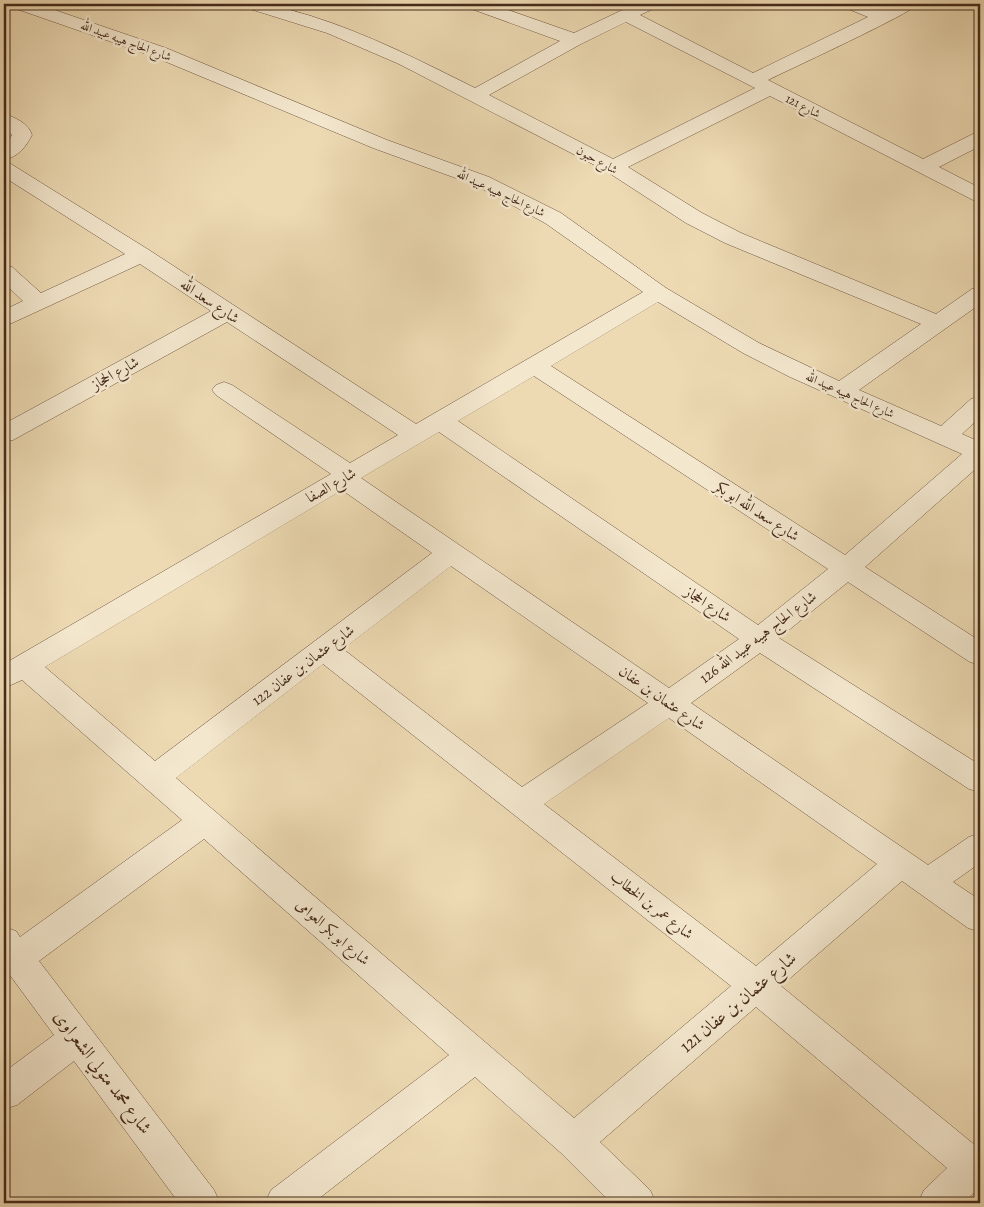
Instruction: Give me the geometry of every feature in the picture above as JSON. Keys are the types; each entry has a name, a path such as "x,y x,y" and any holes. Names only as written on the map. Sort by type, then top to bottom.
{"street":[{"name":"شارع الحاج هيبه عبيد الله","path":"20,4 159,52 380,144 482,181 553,218 658,293 751,348 841,391 980,452"},
{"name":"شارع حبون","path":"253,4 332,29 441,76 613,167 694,218 732,238 938,323"},
{"path":"475,4 575,40"},
{"path":"476,95 575,40 649,4"},
{"path":"852,4 884,18"},
{"path":"613,167 909,4"},
{"name":"شارع 121","path":"626,15 980,196"},
{"path":"4,120 21,131 22,135 16,146 4,154"},
{"path":"923,167 980,138"},
{"name":"شارع سعد الله","path":"4,168 141,255 415,435"},
{"path":"4,318 141,255"},
{"path":"4,272 38,302"},
{"name":"شارع الصفا","path":"14,671 658,293"},
{"path":"841,391 980,294"},
{"name":"شارع الحجاز","path":"4,434 227,312"},
{"name":"شارع سعد الله ابو بكر","path":"534,365 980,655"},
{"name":"شارع عثمان بن عفان","path":"224,390 451,552 980,918"},
{"path":"945,436 980,404"},
{"name":"شارع الحجاز","path":"440,421 759,639 980,780"},
{"name":"شارع الحاج هيبه عبيد الله 126","path":"522,803 670,704 759,639 847,570 980,452"},
{"name":"شارع عثمان بن عفان 122","path":"154,778 451,552"},
{"name":"شارع عمر بن الخطاب","path":"324,650 756,986 977,1165"},
{"name":"شارع ابو بكر العوامى","path":"14,671 154,778 574,1141 637,1203"},
{"path":"10,949 205,822"},
{"path":"929,882 980,846"},
{"name":"شارع عثمان بن عفان 121","path":"574,1141 901,863"},
{"name":"شارع محمد متولي الشعراوى","path":"10,949 202,1203"},
{"path":"4,1093 78,1038"},
{"path":"284,1203 476,1055"},
{"path":"937,1203 977,1165"}]}
